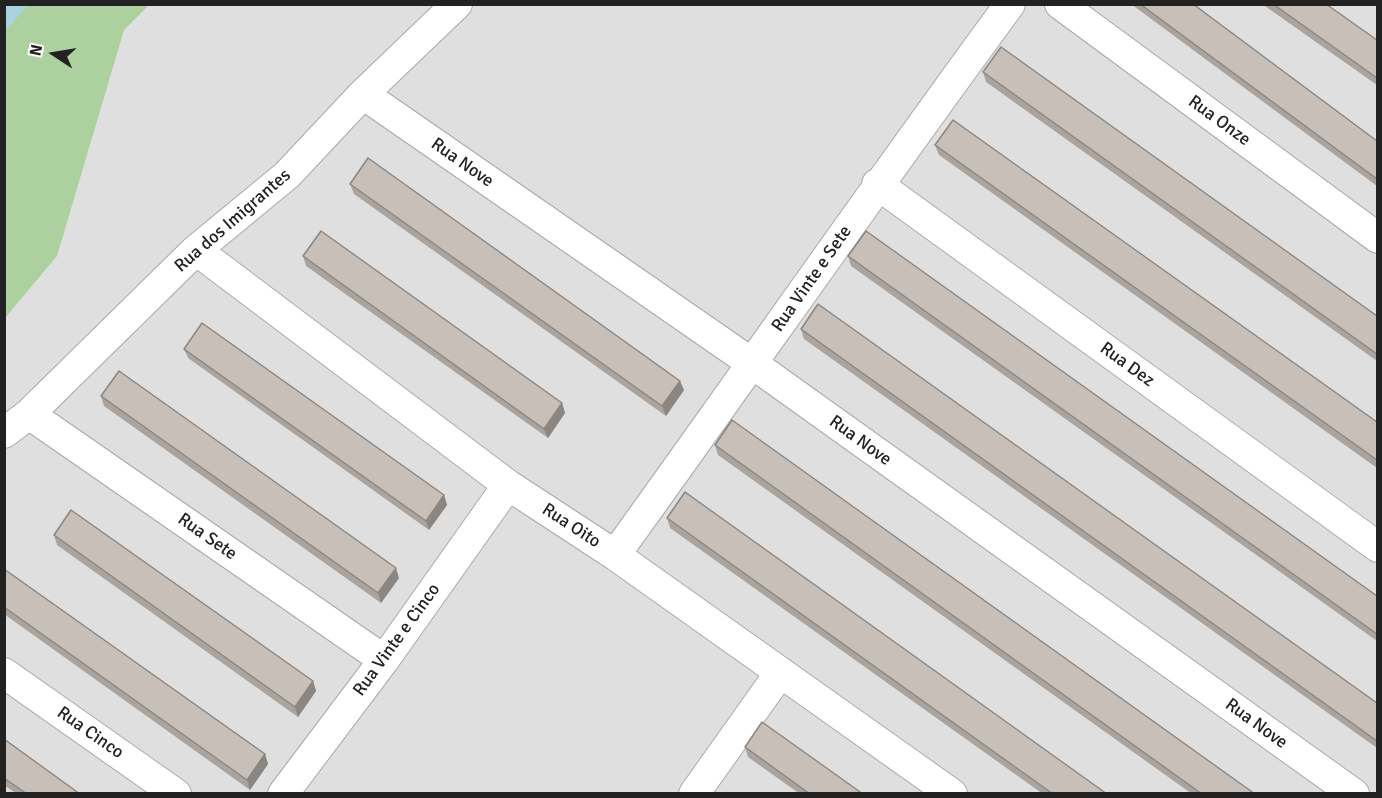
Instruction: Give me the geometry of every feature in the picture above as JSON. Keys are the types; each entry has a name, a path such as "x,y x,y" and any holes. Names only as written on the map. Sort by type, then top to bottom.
{"street":[{"name":"Rua dos Imigrantes","path":"4,433 29,414 196,250 287,175 363,94 457,4"},
{"name":"Rua Vinte e Sete","path":"615,555 753,364 877,184 1010,4"},
{"name":"Rua Onze","path":"1060,4 1377,238"},
{"name":"Rua Nove","path":"363,94 753,364 1354,794"},
{"name":"Rua Dez","path":"877,184 1377,547"},
{"name":"Rua Oito","path":"196,250 508,485 615,555 952,794"},
{"name":"Rua Sete","path":"29,414 384,660"},
{"name":"Rua Vinte e Cinco","path":"283,794 384,660 508,485"},
{"name":"Rua Cinco","path":"4,673 176,794"},
{"path":"694,794 780,673"}],"shaded area":[{"path":"5,5 1377,5 1377,793 5,794"}],"green space":[{"path":"5,5 149,5 124,30 57,256 5,318"}],"water":[{"path":"4,5 28,5 5,31"}],"building":[{"path":"1140,4 1193,4 1377,141 1377,179"},
{"path":"1273,4 1326,4 1377,40 1377,78"},
{"path":"1001,47 1377,316 1377,354 983,72"},
{"path":"953,120 1377,422 1377,460 935,145"},
{"path":"368,158 680,381 662,406 350,184"},
{"path":"321,231 562,403 544,429 303,256"},
{"path":"866,231 1377,596 1377,634 848,256"},
{"path":"818,304 1377,703 1377,741 801,329"},
{"path":"202,323 444,495 426,521 184,349"},
{"path":"119,371 396,568 378,593 101,396"},
{"path":"732,420 1255,794 1202,794 715,445"},
{"path":"685,492 1107,794 1053,794 667,518"},
{"path":"71,510 313,681 295,707 54,535"},
{"path":"4,569 265,754 247,780 4,607"},
{"path":"762,722 863,794 810,794 745,747"},
{"path":"4,739 80,794 27,794 4,778"}]}
